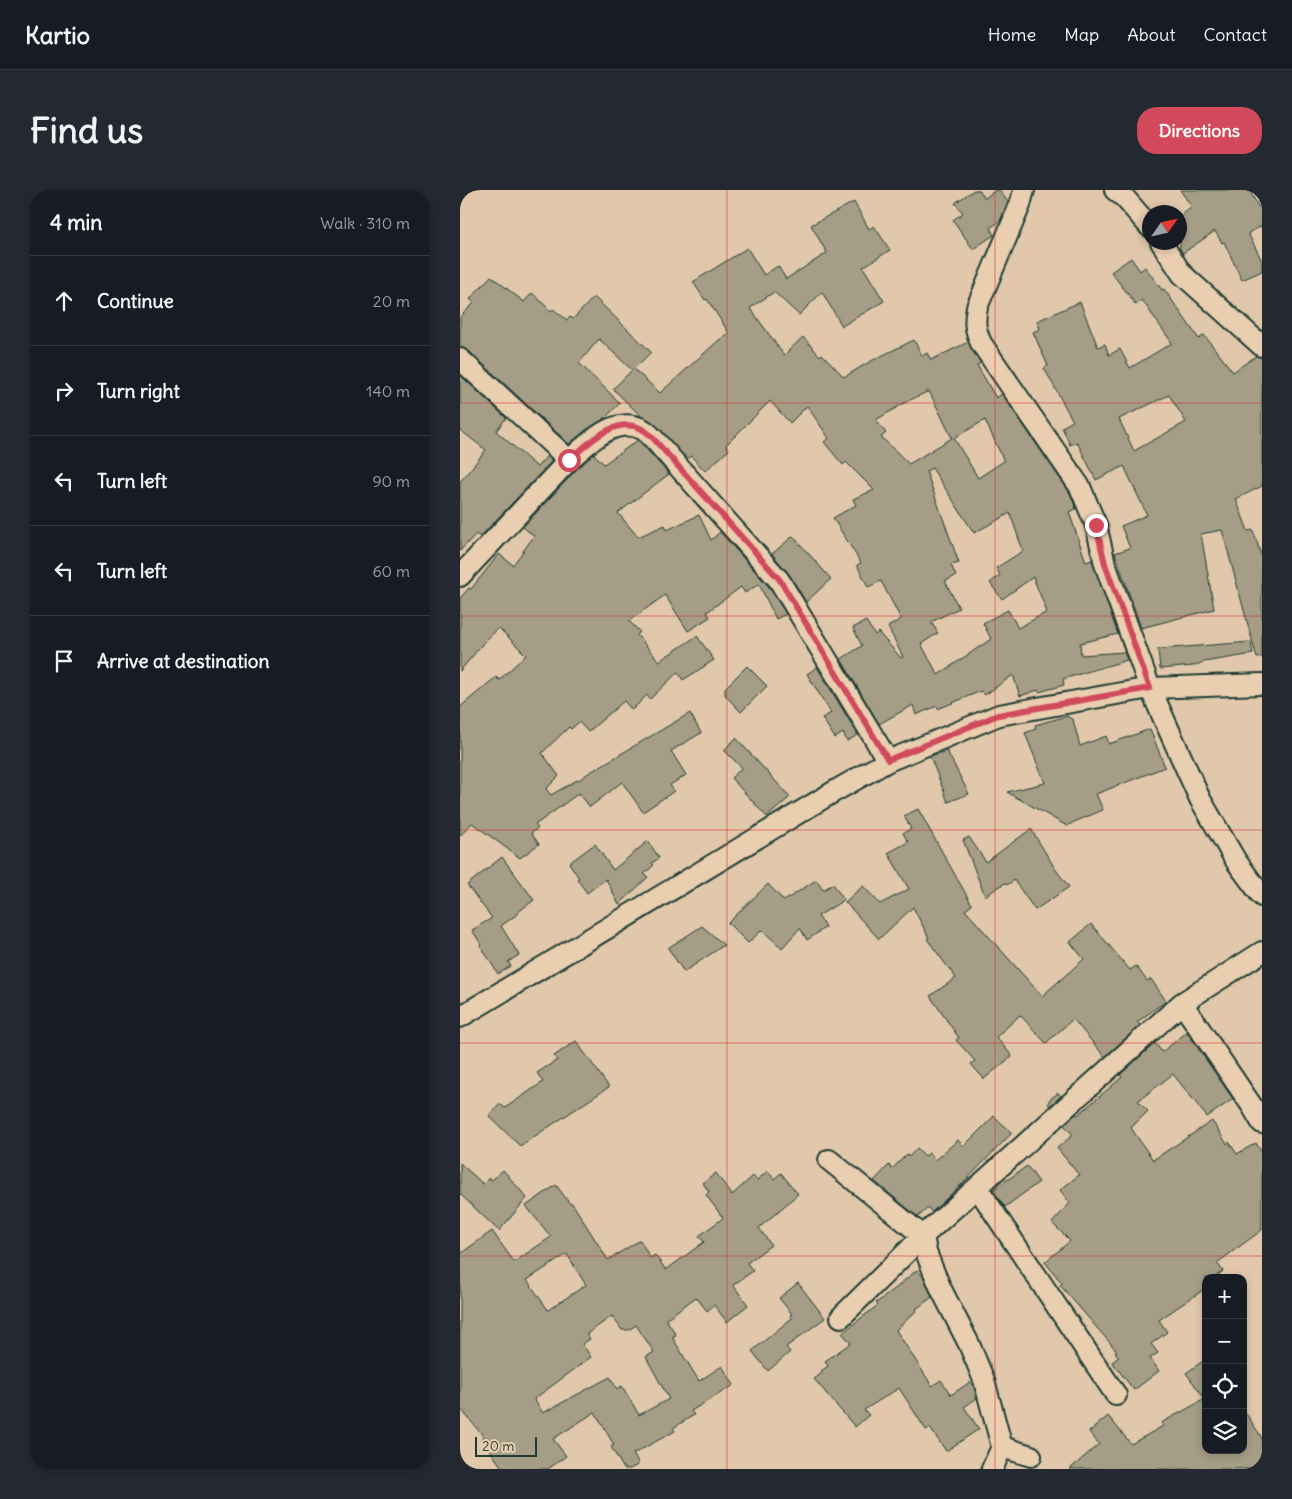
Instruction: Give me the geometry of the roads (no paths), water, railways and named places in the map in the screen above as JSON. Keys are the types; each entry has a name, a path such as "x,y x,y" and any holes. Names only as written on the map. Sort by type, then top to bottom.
{"street":[{"path":"1024,190 1020,205 977,307 974,320 976,330 982,344 1080,487 1096,525 1105,564 1150,688 1200,799 1236,861 1262,896"},
{"path":"1115,190 1142,217"},
{"path":"1166,250 1182,274 1262,346"},
{"path":"460,359 569,460"},
{"path":"460,576 569,460 598,435 620,426 642,429 652,437 780,580 888,760"},
{"path":"460,1016 888,760 998,715 1150,688 1262,684"},
{"path":"841,1317 923,1236 1182,1003 1262,952"},
{"path":"1182,1003 1262,1123"},
{"path":"829,1160 923,1236 926,1252 941,1289 969,1344 984,1380 1002,1447 992,1469"},
{"path":"977,1187 1116,1395"},
{"path":"1002,1447 1032,1456"}]}
